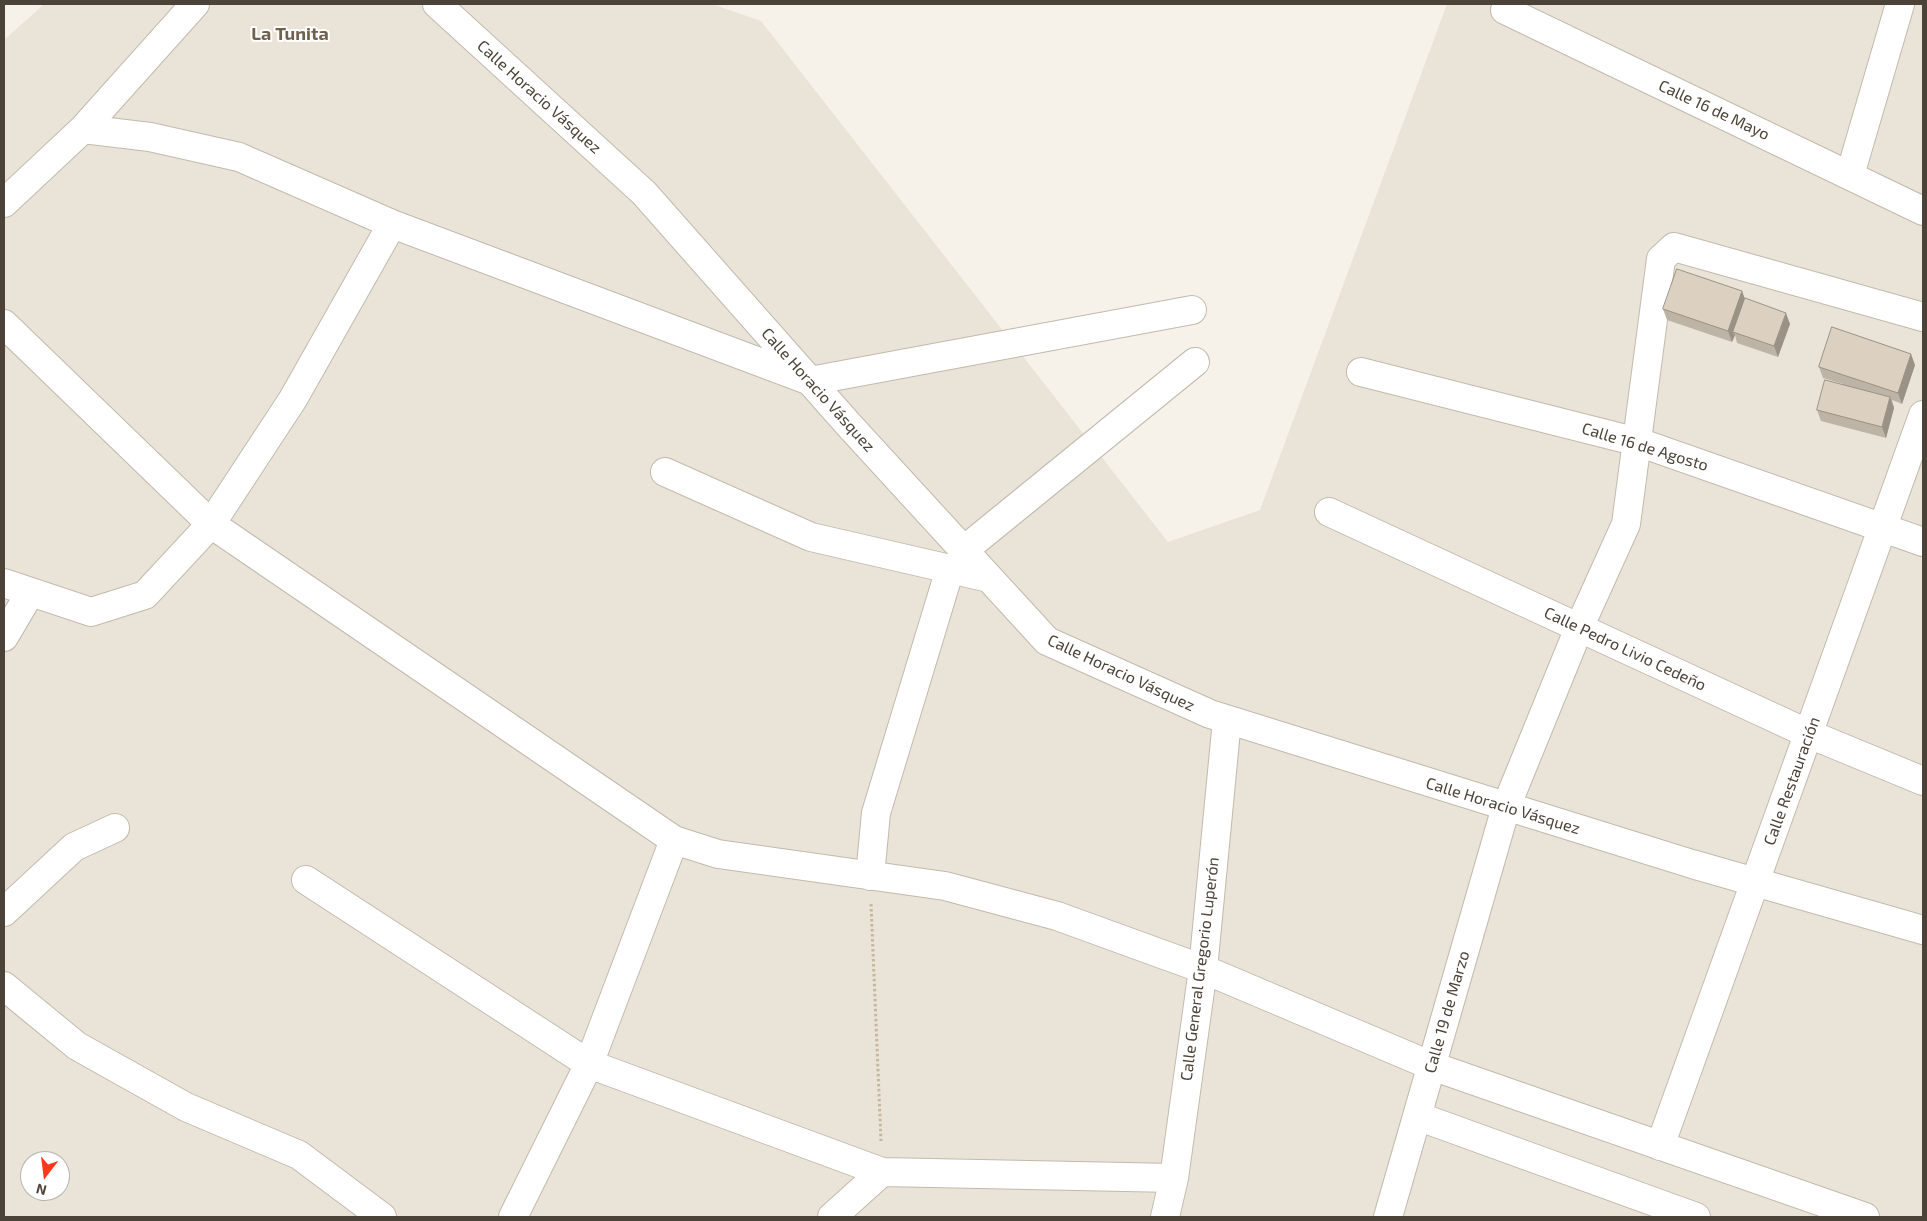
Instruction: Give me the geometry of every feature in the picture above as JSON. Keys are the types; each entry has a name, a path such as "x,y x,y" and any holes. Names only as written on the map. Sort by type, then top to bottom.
{"street":[{"path":"4,203 83,129 195,4"},
{"name":"Calle Horacio Vásquez","path":"436,4 644,193 810,381 957,560 989,578 1047,641 1227,720 1506,807 1923,930"},
{"path":"1850,175 1900,4"},
{"name":"Calle 16 de Mayo","path":"1505,10 1923,211"},
{"path":"83,129 150,136 239,157 392,224 810,381 1192,310"},
{"path":"4,583 91,612 145,595 211,524 293,399 392,224"},
{"name":"Calle 19 de Marzo","path":"1388,1217 1506,807 1580,628 1626,524 1661,259 1674,247 1923,317"},
{"path":"4,324 211,524 674,840 718,854 945,886 1057,916 1203,969 1432,1066 1865,1217"},
{"path":"870,876 876,813 957,560 1195,362"},
{"name":"Calle 16 de Agosto","path":"1361,372 1638,442 1923,542"},
{"name":"Calle Restauración","path":"1660,1146 1923,416"},
{"path":"665,472 811,536 957,560"},
{"name":"Calle Pedro Livio Cedeño","path":"1328,512 1809,734 1923,781"},
{"path":"4,637 30,593"},
{"name":"Calle General Gregorio Luperón","path":"1165,1217 1174,1178 1203,969 1227,720"},
{"path":"4,912 74,848 115,828"},
{"path":"513,1217 589,1064 674,840"},
{"path":"306,880 589,1064 882,1172 1174,1178"},
{"path":"4,986 77,1046 186,1107 299,1155 382,1217"},
{"path":"1417,1116 1696,1217"},
{"path":"832,1217 882,1172"}],"path":[{"path":"870,876 882,1172"}],"shaded area":[{"path":"44,4 712,4 761,21 1168,542 1260,510 1447,4 1923,4 1923,1217 4,1217 4,40"}],"building":[{"path":"1677,269 1742,291 1728,331 1663,309"},
{"path":"1745,298 1786,313 1774,346 1733,332"},
{"path":"1832,327 1911,354 1898,393 1819,367"},
{"path":"1825,380 1890,397 1882,427 1817,410"}],"district":[{"name":"La Tunita","path":"290,34"}]}
